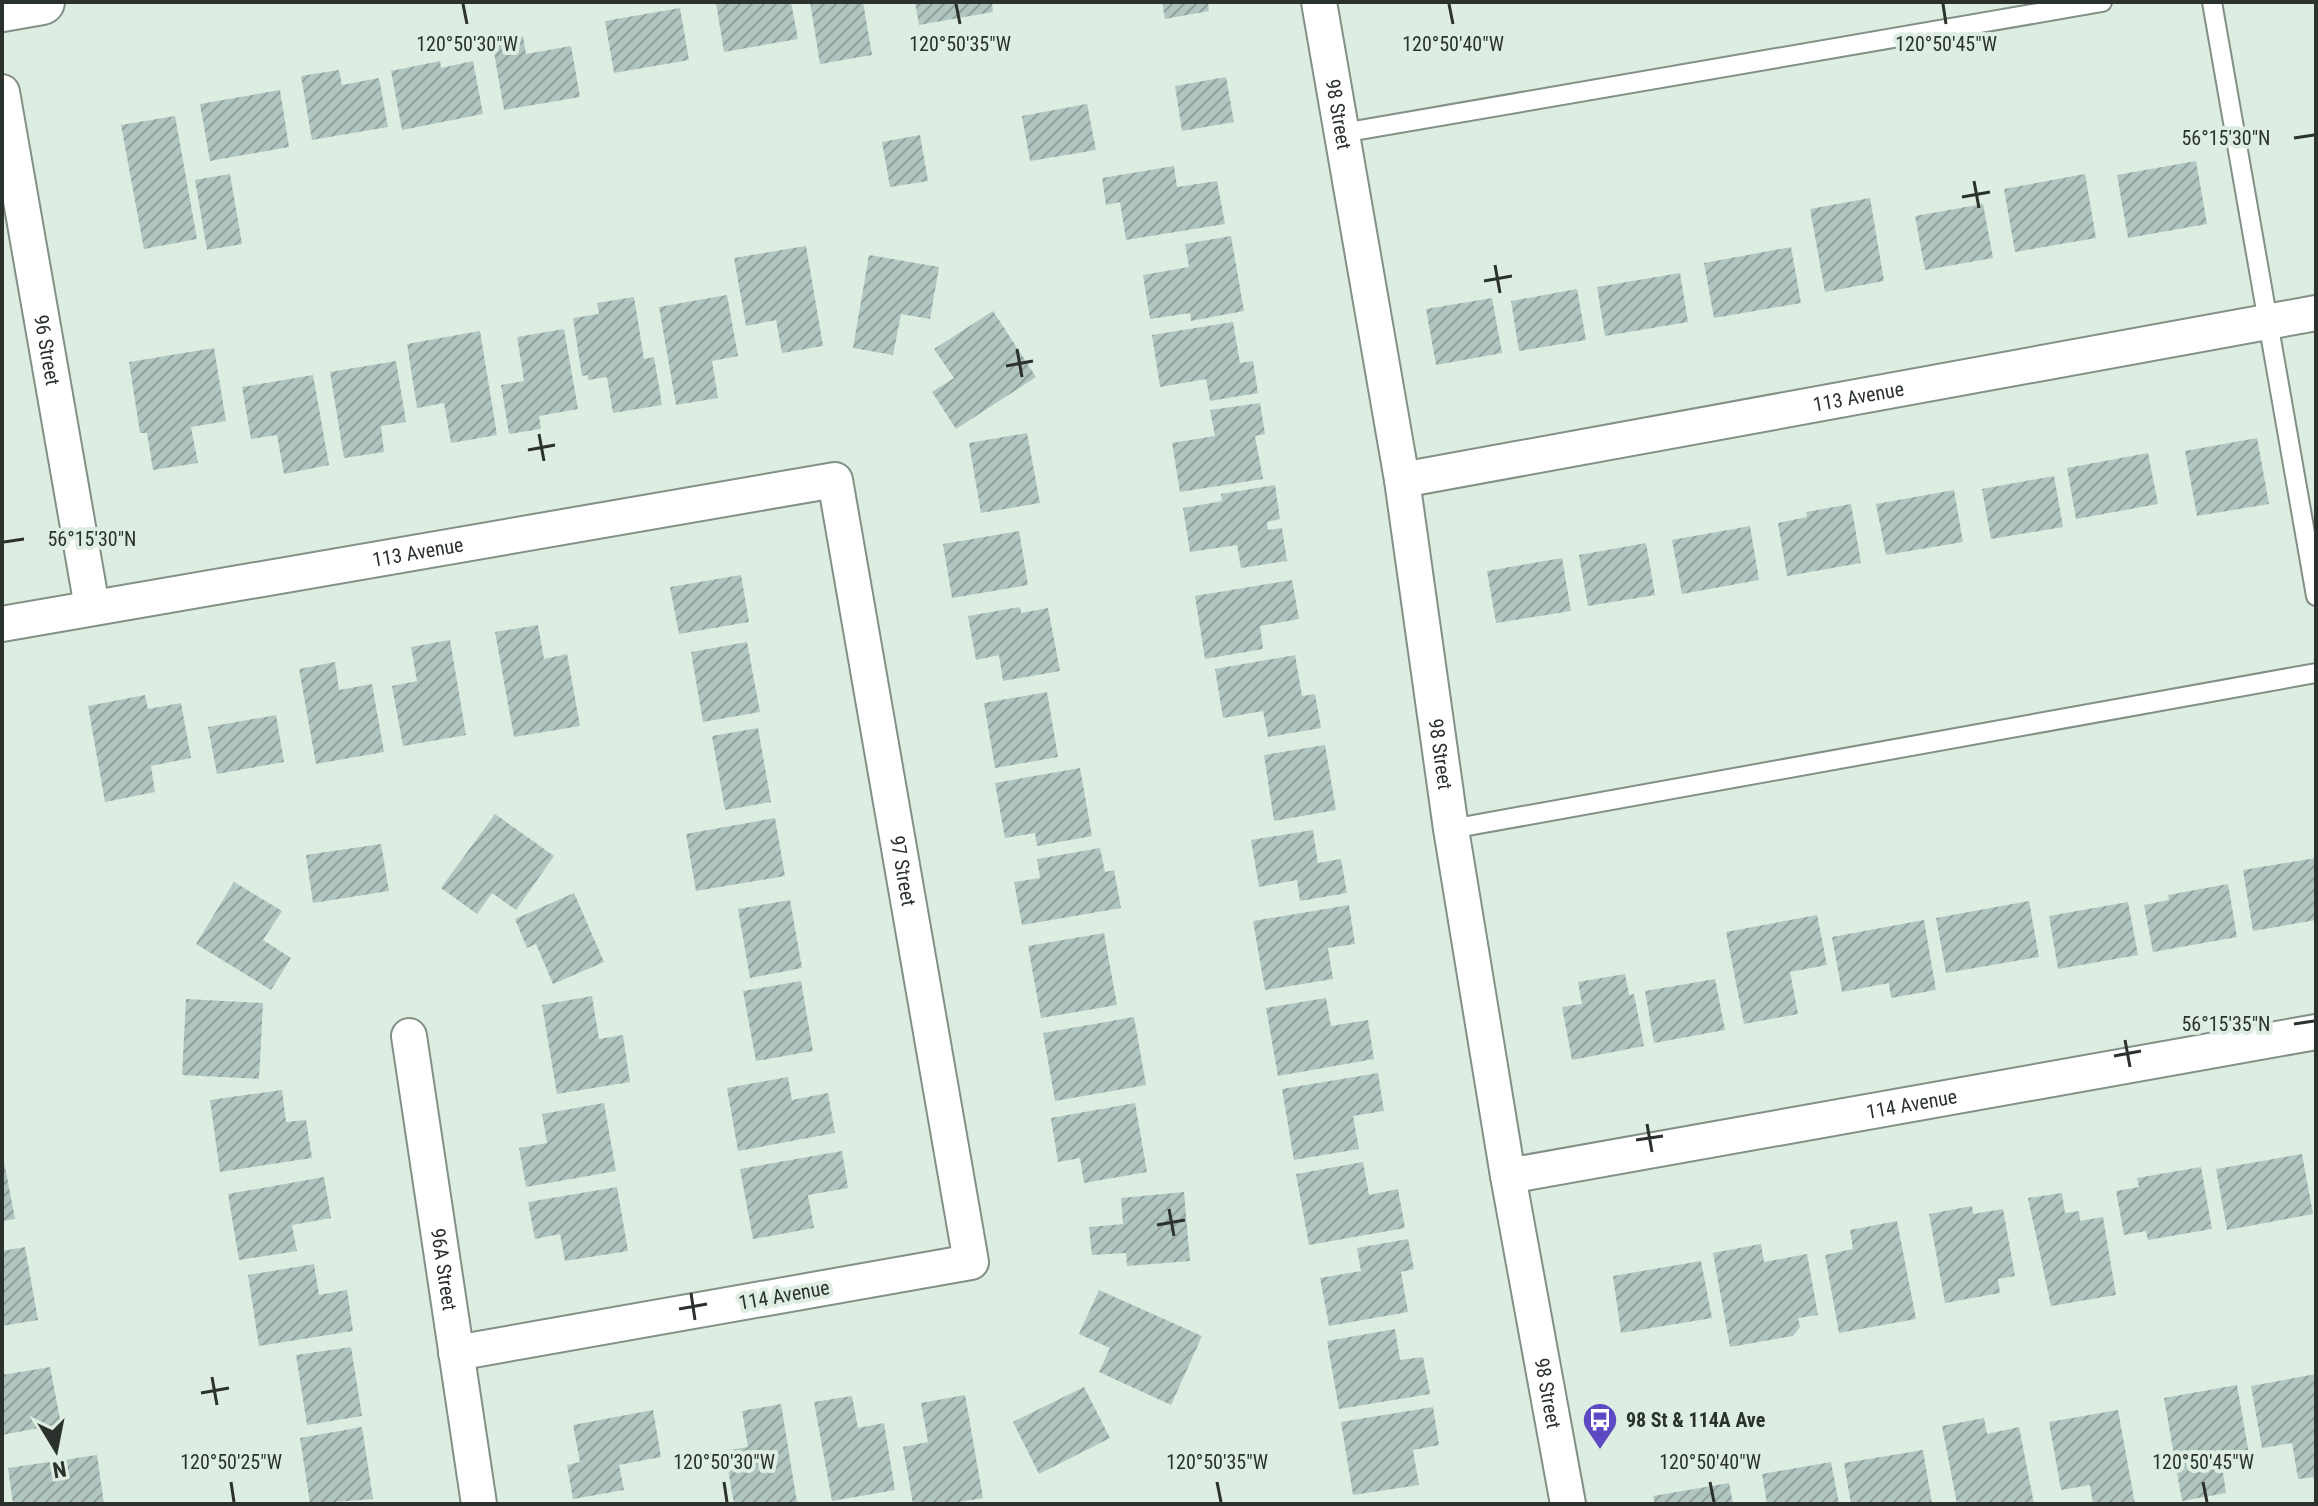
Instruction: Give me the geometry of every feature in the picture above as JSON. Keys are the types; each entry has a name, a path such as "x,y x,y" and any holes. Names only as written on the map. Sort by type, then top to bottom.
{"street":[{"path":"2,9 42,2"},
{"name":"98 Street","path":"1319,2 1402,480 1451,829 1508,1176 1568,1504"},
{"name":"96 Street","path":"2,92 92,607"},
{"name":"113 Avenue","path":"1402,480 2316,313"},
{"name":"113 Avenue","path":"2,624 835,480"},
{"name":"97 Street","path":"835,480 971,1262"},
{"name":"114 Avenue","path":"1508,1176 2316,1032"},
{"name":"96A Street","path":"409,1036 479,1504"},
{"name":"114 Avenue","path":"456,1353 971,1262"}],"lane":[{"path":"1342,133 2102,2"},
{"path":"2212,2 2316,596"},
{"path":"1451,829 2316,673"}],"building":[{"path":"791,2 798,39 724,52 716,3"},
{"path":"810,2 863,2 872,55 820,64"},
{"path":"915,2 992,2 993,12 919,25"},
{"path":"1162,2 1208,2 1209,11 1165,19"},
{"path":"680,8 689,60 614,73 605,21"},
{"path":"523,36 526,54 571,46 580,97 504,110 492,41"},
{"path":"440,61 441,68 473,61 483,114 402,130 391,71"},
{"path":"339,70 342,85 379,78 388,127 312,140 301,76"},
{"path":"1226,77 1234,122 1182,131 1175,86"},
{"path":"280,90 289,147 210,161 200,104"},
{"path":"1087,104 1096,150 1030,161 1022,116"},
{"path":"175,116 197,239 144,249 121,125"},
{"path":"920,135 928,181 890,187 882,142"},
{"path":"2196,161 2207,224 2128,238 2117,175"},
{"path":"1174,166 1177,187 1217,181 1225,224 1126,240 1120,202 1106,205 1102,178"},
{"path":"230,174 242,244 207,250 195,180"},
{"path":"2085,174 2096,238 2015,252 2004,189"},
{"path":"1870,198 1884,281 1825,292 1810,209"},
{"path":"1983,204 1993,258 1925,270 1915,216"},
{"path":"1231,236 1244,311 1191,321 1190,313 1150,319 1143,275 1189,267 1185,244"},
{"path":"806,246 823,346 782,353 776,320 746,326 734,258"},
{"path":"1791,247 1801,303 1714,318 1704,263"},
{"path":"869,255 939,267 930,319 901,314 893,355 853,348"},
{"path":"1680,273 1688,322 1605,336 1597,287"},
{"path":"1577,289 1586,340 1519,351 1511,301"},
{"path":"727,295 738,356 712,361 718,398 676,405 659,307"},
{"path":"634,297 644,359 654,357 662,405 613,413 607,377 588,380 588,375 582,376 573,318 599,314 597,303"},
{"path":"1492,298 1502,353 1436,365 1426,309"},
{"path":"993,311 1036,377 956,429 932,392 954,378 934,349"},
{"path":"1233,322 1240,363 1253,361 1258,393 1210,401 1206,379 1160,387 1152,335"},
{"path":"564,329 578,409 539,416 541,429 509,434 501,385 524,381 517,337"},
{"path":"480,331 497,435 451,443 444,403 417,408 407,344"},
{"path":"214,348 226,421 191,427 198,463 153,470 147,433 140,433 129,362"},
{"path":"396,361 406,422 381,426 384,452 344,458 330,372"},
{"path":"313,375 329,465 284,474 277,435 251,439 242,387"},
{"path":"1260,403 1265,434 1255,436 1263,479 1180,492 1172,443 1215,436 1210,410"},
{"path":"1027,433 1040,503 981,513 969,443"},
{"path":"2257,438 2269,504 2197,516 2185,451"},
{"path":"2148,453 2158,504 2076,519 2067,468"},
{"path":"2054,476 2063,527 1991,539 1982,489"},
{"path":"1275,485 1280,519 1267,522 1268,530 1282,528 1287,561 1241,568 1237,545 1190,552 1183,508 1222,501 1221,494"},
{"path":"1954,490 1963,542 1886,555 1876,504"},
{"path":"1851,504 1861,563 1787,576 1778,523 1807,517 1806,512"},
{"path":"1750,526 1759,580 1682,594 1672,540"},
{"path":"1019,531 1028,585 952,598 943,544"},
{"path":"1646,543 1655,595 1588,606 1579,555"},
{"path":"1562,558 1571,611 1496,623 1487,571"},
{"path":"741,575 749,622 679,634 670,587"},
{"path":"1292,580 1299,619 1260,626 1263,649 1205,659 1195,596"},
{"path":"1020,607 1021,613 1048,608 1060,671 1003,681 999,655 976,660 968,616"},
{"path":"538,625 544,659 567,654 580,726 514,737 495,632"},
{"path":"450,640 466,735 403,746 392,686 417,681 411,647"},
{"path":"747,642 760,712 703,722 691,652"},
{"path":"1295,655 1302,696 1315,694 1321,728 1268,737 1263,711 1223,718 1215,669"},
{"path":"335,662 339,690 372,684 384,752 316,764 299,669"},
{"path":"1047,692 1058,757 995,768 984,703"},
{"path":"145,695 148,709 181,703 191,758 151,766 155,792 105,802 88,706"},
{"path":"276,715 284,762 217,774 208,727"},
{"path":"758,728 771,802 725,810 712,736"},
{"path":"1325,745 1336,810 1274,821 1264,755"},
{"path":"1080,768 1092,836 1037,846 1035,833 1005,838 995,783"},
{"path":"495,814 554,856 516,910 492,893 477,914 441,888"},
{"path":"775,818 785,876 696,891 686,834"},
{"path":"1313,830 1318,863 1341,859 1347,893 1300,901 1297,880 1259,887 1251,840"},
{"path":"381,844 389,891 313,903 306,855"},
{"path":"1100,848 1105,872 1114,870 1121,908 1022,925 1014,882 1040,878 1037,859"},
{"path":"2316,858 2316,920 2253,931 2243,870"},
{"path":"234,882 282,911 263,940 291,958 271,990 196,944"},
{"path":"2228,884 2237,937 2153,952 2144,905 2169,900 2168,895"},
{"path":"574,893 604,962 553,984 536,944 527,948 515,919"},
{"path":"790,900 802,968 750,978 738,909"},
{"path":"2029,901 2039,957 1946,973 1936,918"},
{"path":"2128,902 2138,955 2058,969 2049,916"},
{"path":"1349,905 1355,944 1328,948 1333,979 1265,990 1253,921"},
{"path":"1817,915 1827,965 1790,972 1798,1014 1744,1024 1726,932"},
{"path":"1924,920 1936,990 1891,998 1889,983 1842,992 1832,937"},
{"path":"1104,933 1117,1005 1041,1018 1028,946"},
{"path":"1625,974 1629,995 1634,994 1644,1046 1572,1060 1562,1007 1582,1004 1578,982"},
{"path":"1715,979 1725,1030 1654,1043 1645,991"},
{"path":"801,981 813,1051 756,1061 743,991"},
{"path":"592,996 599,1039 623,1035 630,1082 557,1094 542,1005"},
{"path":"1326,998 1331,1026 1368,1020 1374,1059 1278,1076 1266,1008"},
{"path":"186,999 263,1003 259,1079 182,1075"},
{"path":"1134,1017 1146,1085 1055,1101 1043,1033"},
{"path":"1378,1073 1384,1111 1353,1116 1359,1149 1294,1160 1282,1089"},
{"path":"788,1077 792,1100 828,1093 835,1133 738,1151 727,1088"},
{"path":"282,1090 286,1122 306,1120 312,1158 220,1172 210,1100"},
{"path":"604,1103 616,1171 526,1187 519,1148 547,1143 542,1114"},
{"path":"1135,1103 1147,1172 1084,1183 1080,1158 1058,1162 1051,1118"},
{"path":"2,1151 15,1219 2,1221"},
{"path":"842,1151 848,1188 808,1195 814,1228 753,1239 740,1169"},
{"path":"2302,1154 2313,1214 2227,1230 2216,1169"},
{"path":"1363,1162 1369,1195 1398,1189 1405,1228 1309,1245 1296,1174"},
{"path":"2201,1167 2212,1229 2148,1240 2146,1231 2124,1235 2116,1191 2139,1187 2137,1178"},
{"path":"324,1177 331,1218 292,1225 297,1251 239,1260 228,1194"},
{"path":"617,1187 628,1251 565,1261 560,1234 535,1239 528,1202"},
{"path":"1184,1192 1190,1261 1127,1266 1126,1253 1092,1255 1089,1227 1123,1224 1121,1198"},
{"path":"2062,1193 2065,1213 2079,1211 2080,1221 2103,1217 2116,1295 2051,1306 2028,1198"},
{"path":"1972,1206 1973,1214 2003,1209 2015,1276 1998,1279 2000,1293 1945,1303 1929,1214"},
{"path":"1897,1221 1916,1319 1839,1333 1825,1255 1853,1249 1850,1230"},
{"path":"1408,1239 1414,1269 1401,1272 1408,1312 1329,1326 1320,1278 1361,1271 1357,1248"},
{"path":"1761,1244 1764,1262 1807,1254 1818,1315 1798,1318 1800,1327 1793,1336 1730,1347 1713,1253"},
{"path":"25,1247 38,1320 2,1326 2,1251"},
{"path":"1701,1261 1712,1318 1621,1333 1613,1276"},
{"path":"314,1264 319,1295 347,1290 353,1331 259,1346 248,1275"},
{"path":"1099,1290 1202,1336 1171,1405 1099,1372 1110,1348 1079,1334"},
{"path":"1395,1329 1400,1360 1423,1357 1430,1394 1339,1409 1327,1341"},
{"path":"351,1347 362,1416 307,1425 296,1355"},
{"path":"50,1367 61,1424 2,1435 2,1375"},
{"path":"2316,1374 2316,1477 2298,1479 2292,1443 2262,1448 2251,1386"},
{"path":"2237,1385 2249,1454 2221,1459 2226,1493 2182,1501 2164,1398"},
{"path":"1084,1387 1110,1438 1039,1474 1013,1422"},
{"path":"965,1395 983,1498 947,1504 913,1504 903,1447 928,1442 921,1403"},
{"path":"852,1396 858,1428 884,1423 895,1490 832,1501 814,1402"},
{"path":"781,1404 797,1502 734,1504 725,1451 748,1447 742,1411"},
{"path":"1433,1407 1439,1445 1413,1450 1419,1485 1353,1495 1341,1422"},
{"path":"653,1410 661,1457 619,1465 624,1490 573,1499 567,1465 580,1462 573,1425"},
{"path":"2118,1410 2135,1504 2093,1504 2090,1485 2061,1490 2049,1422"},
{"path":"1984,1418 1987,1434 2019,1427 2034,1504 1957,1504 1942,1426"},
{"path":"362,1427 373,1499 310,1504 300,1438"},
{"path":"1923,1450 1932,1504 1851,1504 1844,1463"},
{"path":"97,1455 104,1504 13,1504 8,1468"},
{"path":"1831,1462 1839,1504 1767,1504 1762,1474"},
{"path":"1729,1483 1733,1504 1655,1504 1653,1496"}],"place":[{"name":"98 St & 114A Ave","path":"1600,1451"}]}
